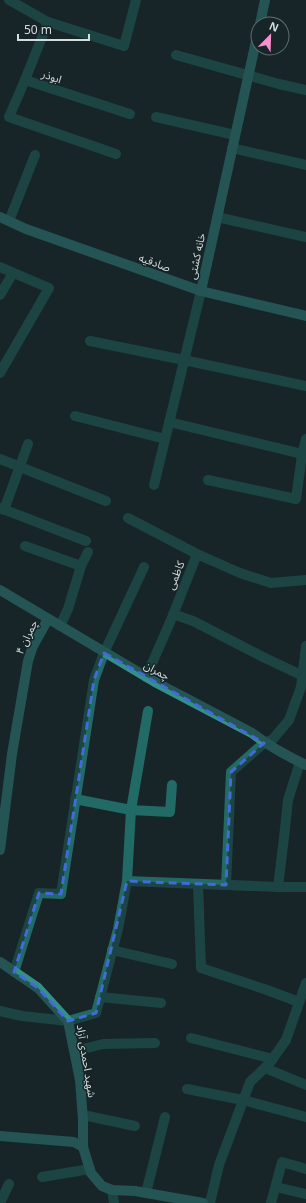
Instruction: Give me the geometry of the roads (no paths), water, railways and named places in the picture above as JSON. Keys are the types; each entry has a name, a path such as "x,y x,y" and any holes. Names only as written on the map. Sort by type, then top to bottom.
{"street":[{"path":"9,0 48,22 124,46 136,0"},
{"path":"262,16 265,0"},
{"name":"ابوذر","path":"48,22 25,80 130,114"},
{"path":"176,55 249,74 279,84 306,90"},
{"name":"خانه کشتی","path":"154,485 201,291 253,56"},
{"path":"25,80 9,117 116,154"},
{"path":"156,117 235,135"},
{"path":"232,148 306,165"},
{"path":"5,219 35,154"},
{"path":"217,217 306,237"},
{"name":"صادقیه","path":"5,219 26,228 201,291 306,316"},
{"path":"0,267 49,288 0,373"},
{"path":"0,295 13,273"},
{"path":"90,341 306,386"},
{"path":"76,416 165,439"},
{"path":"169,422 304,455"},
{"path":"208,480 296,499 301,496 306,439"},
{"path":"28,444 2,509 86,541"},
{"path":"0,459 106,501"},
{"name":"کاظمی","path":"128,518 197,554 146,677"},
{"path":"25,546 81,566"},
{"path":"60,626 68,609 81,566 88,552"},
{"path":"197,554 240,573 271,583 306,580"},
{"path":"14,972 39,893 61,894 94,680 104,652 144,567"},
{"name":"چمران","path":"0,590 146,677 252,733 264,743 292,759 303,763"},
{"path":"173,614 193,621 302,676"},
{"name":"چمران ۴","path":"0,850 12,754 28,661 33,646 48,619"},
{"path":"226,885 231,772 264,743 273,740 290,720 301,687 306,648"},
{"path":"0,1011 22,1016 59,1021 68,1021 96,1012 118,928 126,881 131,810 148,711"},
{"path":"278,887 286,829 288,800 303,763"},
{"path":"75,799 131,810 170,812 172,785"},
{"path":"126,881 278,887 306,886"},
{"path":"198,884 201,968 299,1002"},
{"path":"112,950 172,964"},
{"name":"شهید احمدی آزاد","path":"0,962 38,988 68,1021 80,1080 83,1115 83,1147 91,1173 102,1186 112,1190"},
{"path":"210,1203 219,1166 250,1082 273,1059 286,1040 306,983"},
{"path":"100,997 161,1003"},
{"path":"191,1038 273,1059"},
{"path":"74,1051 103,1044 155,1043"},
{"path":"265,1068 306,1085"},
{"path":"187,1089 243,1100 306,1118"},
{"path":"83,1115 135,1126"},
{"path":"146,1193 165,1117"},
{"path":"0,1136 74,1142 83,1147"},
{"path":"271,1203 282,1162 306,1168"},
{"path":"42,1178 90,1169"},
{"path":"0,1203 9,1184"},
{"path":"276,1187 306,1194"},
{"path":"114,1203 112,1190 135,1191 203,1203"}]}
